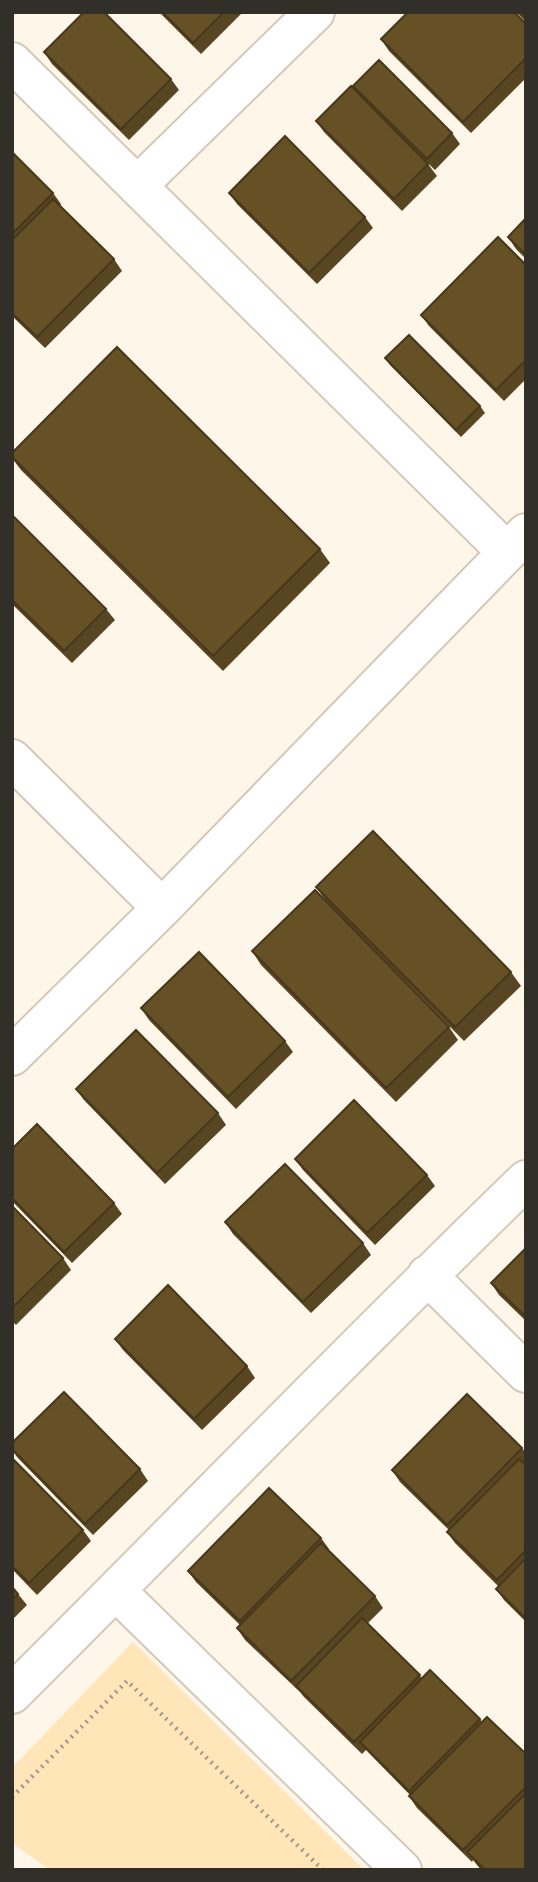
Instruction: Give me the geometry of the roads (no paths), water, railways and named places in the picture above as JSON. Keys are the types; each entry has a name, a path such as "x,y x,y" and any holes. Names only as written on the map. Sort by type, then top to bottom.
{"street":[{"path":"137,186 315,12"},
{"path":"12,62 137,186 516,543 162,908 12,1056"},
{"path":"12,759 162,908"},
{"path":"12,1694 427,1275 526,1180"},
{"path":"427,1275 526,1373"},
{"path":"116,1591 402,1870"}]}
